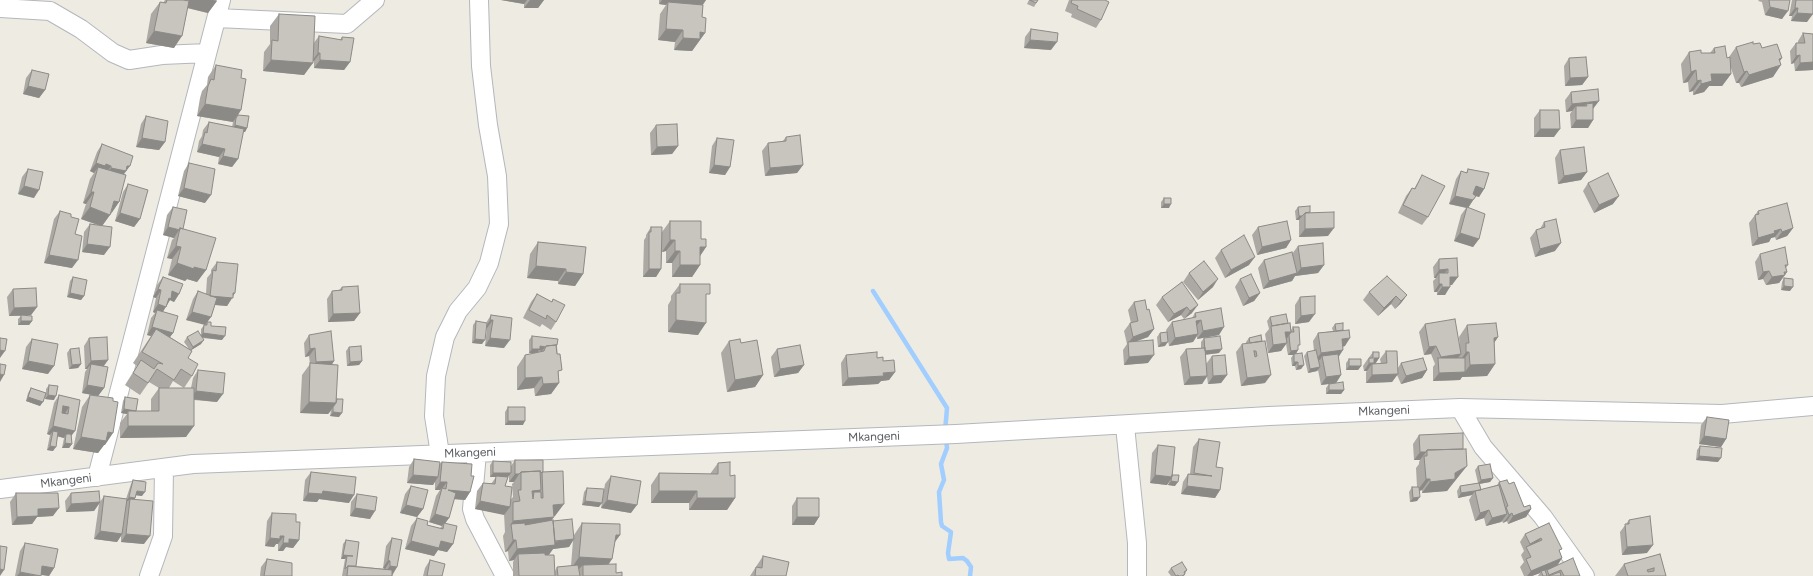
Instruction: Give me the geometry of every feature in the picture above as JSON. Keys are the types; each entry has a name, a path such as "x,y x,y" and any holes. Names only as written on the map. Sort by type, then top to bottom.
{"street":[{"path":"97,476 221,0"},
{"path":"217,18 347,24 375,0"},
{"path":"440,454 434,416 436,376 445,337 458,311 477,288 489,263 499,224 497,176 481,66 478,0"},
{"path":"0,8 50,12 81,28 113,53 129,60 162,55 207,54"},
{"name":"Mkangeni","path":"0,489 193,464 948,434 1125,426 1269,416 1460,408 1722,414 1813,406"},
{"path":"1460,408 1483,447 1543,517 1585,576"},
{"path":"1125,426 1137,543 1137,576"},
{"path":"477,453 472,508 475,519 505,576"},
{"path":"150,576 163,536 164,468"}],"building":[{"path":"167,0 189,1 182,36 154,31 160,2 166,3"},
{"path":"1072,0 1105,0 1109,2 1101,20 1077,9 1078,6 1071,3"},
{"path":"1769,0 1790,0 1788,11 1770,7"},
{"path":"1796,0 1813,0 1813,14 1797,13 1798,8 1795,8"},
{"path":"668,2 703,5 702,17 706,18 705,33 700,32 700,39 683,38 683,30 666,29"},
{"path":"279,14 315,16 313,63 271,60 272,40 278,41"},
{"path":"1031,29 1058,33 1057,42 1030,40"},
{"path":"1803,33 1813,34 1813,62 1800,63 1800,55 1796,56 1796,43 1805,43"},
{"path":"319,36 342,40 342,37 354,38 350,62 320,60 320,53 318,53"},
{"path":"1753,42 1753,44 1760,43 1762,48 1777,44 1782,58 1779,59 1781,65 1749,75 1747,71 1744,72 1736,47"},
{"path":"1725,46 1727,58 1730,57 1731,74 1711,74 1712,81 1701,84 1701,80 1697,81 1696,70 1691,72 1689,52 1701,50 1701,53 1715,53 1714,48"},
{"path":"1586,57 1588,77 1570,78 1569,58"},
{"path":"216,65 242,70 241,78 246,79 241,110 205,104 208,86 211,79 214,80"},
{"path":"32,70 49,74 45,90 28,86"},
{"path":"1598,89 1599,101 1572,104 1571,92"},
{"path":"1593,103 1593,120 1576,120 1576,106 1587,106 1586,104"},
{"path":"1540,110 1559,110 1560,129 1540,129"},
{"path":"238,115 249,116 247,128 235,125"},
{"path":"146,116 168,121 165,142 142,138"},
{"path":"209,122 244,129 238,159 223,156 225,149 202,144"},
{"path":"677,124 678,146 657,147 656,125"},
{"path":"800,135 803,165 770,168 768,143 786,141 786,137"},
{"path":"717,138 734,140 730,167 714,165"},
{"path":"102,144 133,156 130,166 127,166 126,171 111,168 111,166 106,164 105,166 96,163"},
{"path":"1584,147 1587,172 1564,176 1560,150"},
{"path":"189,163 215,169 211,195 184,188"},
{"path":"98,167 126,175 119,202 114,201 110,215 90,207 94,192 91,192"},
{"path":"28,169 43,172 39,190 24,186"},
{"path":"1468,169 1489,173 1484,189 1476,186 1473,194 1476,196 1473,200 1455,196 1461,171 1467,173"},
{"path":"1608,173 1619,196 1599,205 1588,183"},
{"path":"1422,175 1445,186 1428,217 1403,205 1412,188 1415,189"},
{"path":"128,184 148,190 140,219 120,213"},
{"path":"1164,198 1171,198 1171,204 1164,204"},
{"path":"1787,203 1793,228 1782,232 1781,229 1774,231 1775,233 1758,238 1755,215 1759,214 1758,211"},
{"path":"1310,206 1310,212 1299,216 1298,207"},
{"path":"173,207 187,210 183,229 168,227"},
{"path":"1467,207 1485,214 1479,239 1460,233"},
{"path":"60,211 71,214 71,217 79,219 75,234 82,236 78,260 49,255"},
{"path":"1334,212 1334,228 1305,229 1305,213"},
{"path":"1556,219 1561,243 1540,249 1536,230 1545,227 1544,222"},
{"path":"670,221 701,221 701,239 706,239 706,247 700,247 700,265 680,265 680,251 675,251 675,240 670,240"},
{"path":"1287,221 1291,240 1262,247 1258,227"},
{"path":"90,224 112,227 110,247 87,244"},
{"path":"651,227 662,227 661,269 649,269 649,232 651,232"},
{"path":"180,228 216,238 206,270 194,267 194,269 177,263 181,247 176,246"},
{"path":"1244,235 1255,257 1231,270 1221,250"},
{"path":"538,242 586,247 583,274 566,272 566,269 536,266"},
{"path":"1323,243 1324,265 1301,268 1298,246"},
{"path":"1785,247 1788,265 1785,265 1787,272 1784,272 1785,275 1772,277 1769,271 1763,272 1760,254"},
{"path":"1292,252 1297,273 1269,281 1264,260"},
{"path":"1457,258 1458,277 1450,277 1450,287 1442,287 1442,284 1439,284 1439,273 1448,273 1448,269 1439,270 1439,259"},
{"path":"1204,261 1218,279 1203,292 1189,273"},
{"path":"217,262 238,264 233,298 210,296 213,270 216,271"},
{"path":"1251,274 1260,293 1249,298 1240,279"},
{"path":"1387,276 1407,295 1401,301 1396,296 1384,308 1369,292"},
{"path":"73,277 87,280 84,296 70,293"},
{"path":"163,277 183,284 179,294 172,291 171,299 169,298 166,307 158,304 161,290 158,289"},
{"path":"1784,278 1793,279 1793,287 1784,286"},
{"path":"1182,282 1198,305 1190,311 1187,307 1174,314 1162,297"},
{"path":"680,284 710,284 710,294 706,294 706,323 676,320 676,293 680,293"},
{"path":"358,286 360,313 333,314 332,291 342,290 342,287"},
{"path":"36,288 37,307 14,308 13,289"},
{"path":"198,291 217,298 211,317 192,312"},
{"path":"537,294 552,302 553,299 565,305 556,322 547,315 546,319 529,310"},
{"path":"1315,296 1315,314 1301,316 1300,297"},
{"path":"1145,300 1154,329 1133,337 1130,323 1138,321 1134,302"},
{"path":"1221,308 1224,327 1203,331 1201,320 1196,321 1198,334 1175,338 1172,322 1196,317 1195,313"},
{"path":"157,310 178,316 173,333 152,327"},
{"path":"1286,314 1288,323 1272,326 1270,317"},
{"path":"21,315 32,316 32,321 21,321"},
{"path":"491,315 512,318 510,340 490,338 493,320 490,320"},
{"path":"1455,319 1461,354 1441,357 1436,346 1429,347 1425,324"},
{"path":"476,321 487,323 485,340 475,339"},
{"path":"207,322 211,322 211,326 226,327 225,336 203,333 204,325 207,325"},
{"path":"1290,323 1291,332 1285,332 1287,343 1273,345 1271,326"},
{"path":"1343,323 1343,330 1336,331 1335,324"},
{"path":"1496,323 1498,337 1494,338 1495,364 1470,365 1469,352 1466,352 1466,343 1469,343 1467,325"},
{"path":"1293,327 1299,327 1300,345 1298,345 1298,350 1291,351 1289,335 1291,332 1294,332"},
{"path":"156,329 192,351 188,358 198,364 192,376 181,369 174,380 157,369 148,383 133,373 141,360 154,369 158,363 163,364 142,352"},
{"path":"1349,330 1350,338 1342,339 1343,350 1321,353 1318,333"},
{"path":"198,331 204,340 193,347 187,337"},
{"path":"331,331 334,361 316,362 315,348 310,349 309,335"},
{"path":"1167,332 1168,342 1161,343 1160,333"},
{"path":"1261,335 1262,341 1250,343 1249,338"},
{"path":"532,336 558,339 557,345 540,346 540,349 532,349"},
{"path":"1220,336 1222,349 1205,351 1204,338"},
{"path":"107,337 108,360 91,361 89,338"},
{"path":"0,338 7,339 5,351 0,350"},
{"path":"32,339 58,344 54,366 28,361"},
{"path":"740,339 741,343 757,340 763,375 735,380 729,341"},
{"path":"1153,340 1154,355 1129,357 1128,342"},
{"path":"1265,341 1271,375 1247,378 1242,344"},
{"path":"556,345 557,354 560,354 562,370 558,371 559,383 543,384 542,377 525,378 525,355 544,351 546,346"},
{"path":"800,345 804,365 780,369 777,349"},
{"path":"361,346 362,361 350,362 349,347"},
{"path":"79,348 81,364 72,365 70,349"},
{"path":"1205,348 1207,376 1190,377 1186,349"},
{"path":"1316,350 1320,367 1310,369 1307,352"},
{"path":"1386,351 1397,351 1398,374 1372,375 1372,364 1387,363"},
{"path":"877,352 877,358 883,357 883,361 894,360 895,372 883,373 884,376 848,378 846,355"},
{"path":"1373,352 1379,352 1379,358 1374,358 1374,363 1369,363 1369,358 1373,358"},
{"path":"1302,353 1304,365 1298,366 1298,362 1294,362 1294,354"},
{"path":"1338,354 1341,375 1326,377 1322,356"},
{"path":"1225,355 1227,375 1213,376 1212,356"},
{"path":"1423,358 1427,370 1406,376 1401,363"},
{"path":"1438,358 1465,358 1465,372 1439,373"},
{"path":"1349,359 1361,359 1361,366 1349,366"},
{"path":"310,363 338,365 336,403 309,402"},
{"path":"0,364 6,365 4,375 0,374"},
{"path":"91,364 108,367 104,388 87,385"},
{"path":"198,370 225,373 223,394 196,391"},
{"path":"1343,382 1344,390 1329,390 1329,384"},
{"path":"49,385 58,386 56,396 48,395"},
{"path":"31,388 46,393 43,402 28,397"},
{"path":"159,388 194,388 194,426 128,426 128,411 159,411"},
{"path":"59,395 80,400 75,431 53,426","holes":["63,406 69,407 68,414 62,413"]},
{"path":"90,395 113,398 113,401 118,402 113,433 108,432 106,441 81,437"},
{"path":"125,397 138,399 136,411 124,409"},
{"path":"337,399 343,399 342,413 333,412"},
{"path":"508,407 525,407 525,421 508,421"},
{"path":"1707,417 1729,420 1726,439 1704,436"},
{"path":"53,431 58,432 56,447 50,446"},
{"path":"1463,433 1463,449 1427,450 1426,452 1420,452 1419,435"},
{"path":"66,434 71,434 72,444 65,443"},
{"path":"1199,439 1220,442 1216,467 1223,468 1220,490 1187,486 1188,474 1212,476 1194,473"},
{"path":"1158,445 1175,447 1172,477 1155,475"},
{"path":"1700,446 1722,448 1721,458 1699,456"},
{"path":"1466,449 1467,466 1455,473 1455,479 1430,482 1430,479 1426,479 1424,456 1427,456 1427,450"},
{"path":"414,459 440,462 438,477 413,475"},
{"path":"515,460 543,460 543,472 521,472 515,474"},
{"path":"493,461 511,462 511,473 493,473"},
{"path":"442,462 472,464 471,476 474,476 470,492 448,490 456,493 449,518 435,514 442,488 446,489 447,482 440,482"},
{"path":"730,462 730,476 735,475 735,498 697,498 697,491 659,491 659,473 718,474 718,463"},
{"path":"1490,464 1493,478 1481,480 1478,466"},
{"path":"540,471 541,490 532,491 533,499 534,492 541,492 541,498 543,498 542,472 563,471 564,504 553,505 554,517 513,521 513,502 520,501 518,490 521,490 521,472"},
{"path":"311,472 356,477 354,495 323,491 322,494 308,493"},
{"path":"1172,475 1179,475 1178,482 1171,481"},
{"path":"496,476 508,477 505,486 512,487 510,507 480,501 483,483 495,484"},
{"path":"611,476 641,481 637,505 607,500"},
{"path":"133,480 146,482 145,492 137,491 135,498 129,497"},
{"path":"1507,480 1509,484 1514,482 1524,507 1530,505 1531,509 1513,516 1512,513 1509,515 1506,507 1508,506 1499,482"},
{"path":"1479,483 1481,490 1461,493 1460,486"},
{"path":"1499,485 1507,514 1492,518 1489,510 1480,513 1475,491"},
{"path":"411,486 428,490 423,509 406,505"},
{"path":"1412,487 1419,487 1420,497 1413,498"},
{"path":"587,488 604,489 602,503 585,501"},
{"path":"99,491 100,502 71,504 71,493"},
{"path":"16,493 58,493 59,508 38,509 38,516 17,517"},
{"path":"357,494 377,497 375,511 355,508"},
{"path":"104,496 127,499 122,534 100,531"},
{"path":"797,498 819,498 819,517 797,517"},
{"path":"130,499 153,501 150,536 126,534"},
{"path":"272,513 296,514 296,522 300,522 299,540 289,539 289,543 283,543 284,536 280,536 280,539 270,538"},
{"path":"1650,516 1653,545 1627,547 1625,524 1629,524 1629,520"},
{"path":"417,518 428,521 427,525 443,529 444,523 457,526 453,544 441,541 439,548 411,541"},
{"path":"572,519 574,539 555,541 553,521"},
{"path":"553,520 555,545 517,549 516,540 513,540 511,524 525,523 525,525"},
{"path":"582,523 620,524 620,535 616,535 612,559 579,557"},
{"path":"1549,523 1562,549 1559,550 1562,558 1531,571 1526,559 1531,557 1526,547 1542,540 1541,538 1530,544 1525,534"},
{"path":"392,538 402,540 397,567 390,566 390,561 388,560"},
{"path":"346,540 359,542 356,566 348,566 345,569 347,556 353,556 343,555"},
{"path":"25,543 58,549 54,568 42,566 41,576 20,572"},
{"path":"0,546 7,547 4,570 0,569"},
{"path":"545,553 545,555 554,555 555,576 519,576 518,554"},
{"path":"1660,554 1666,576 1628,576 1624,564","holes":["1654,568 1654,571 1648,572 1647,570"]},
{"path":"763,556 789,562 786,576 755,576 756,567 762,568"},
{"path":"1573,558 1580,576 1564,576 1561,570 1549,575 1547,570"},
{"path":"267,559 292,563 292,576 264,576"},
{"path":"430,560 445,564 442,576 427,576"},
{"path":"1182,562 1187,570 1182,576 1176,576 1171,568"},
{"path":"616,564 616,573 622,572 622,576 583,576 583,565"},
{"path":"578,565 580,576 558,576 557,567"},
{"path":"348,566 392,570 392,576 347,576"},
{"path":"1545,570 1547,576 1543,576 1541,571"},
{"path":"1560,572 1561,576 1548,576"}],"waterway":[{"path":"873,291 947,408 945,432"},
{"path":"946,439 947,448 941,464 944,480 939,492 941,522 942,526 951,532 949,559 963,558 967,561 971,567 970,576"}]}
